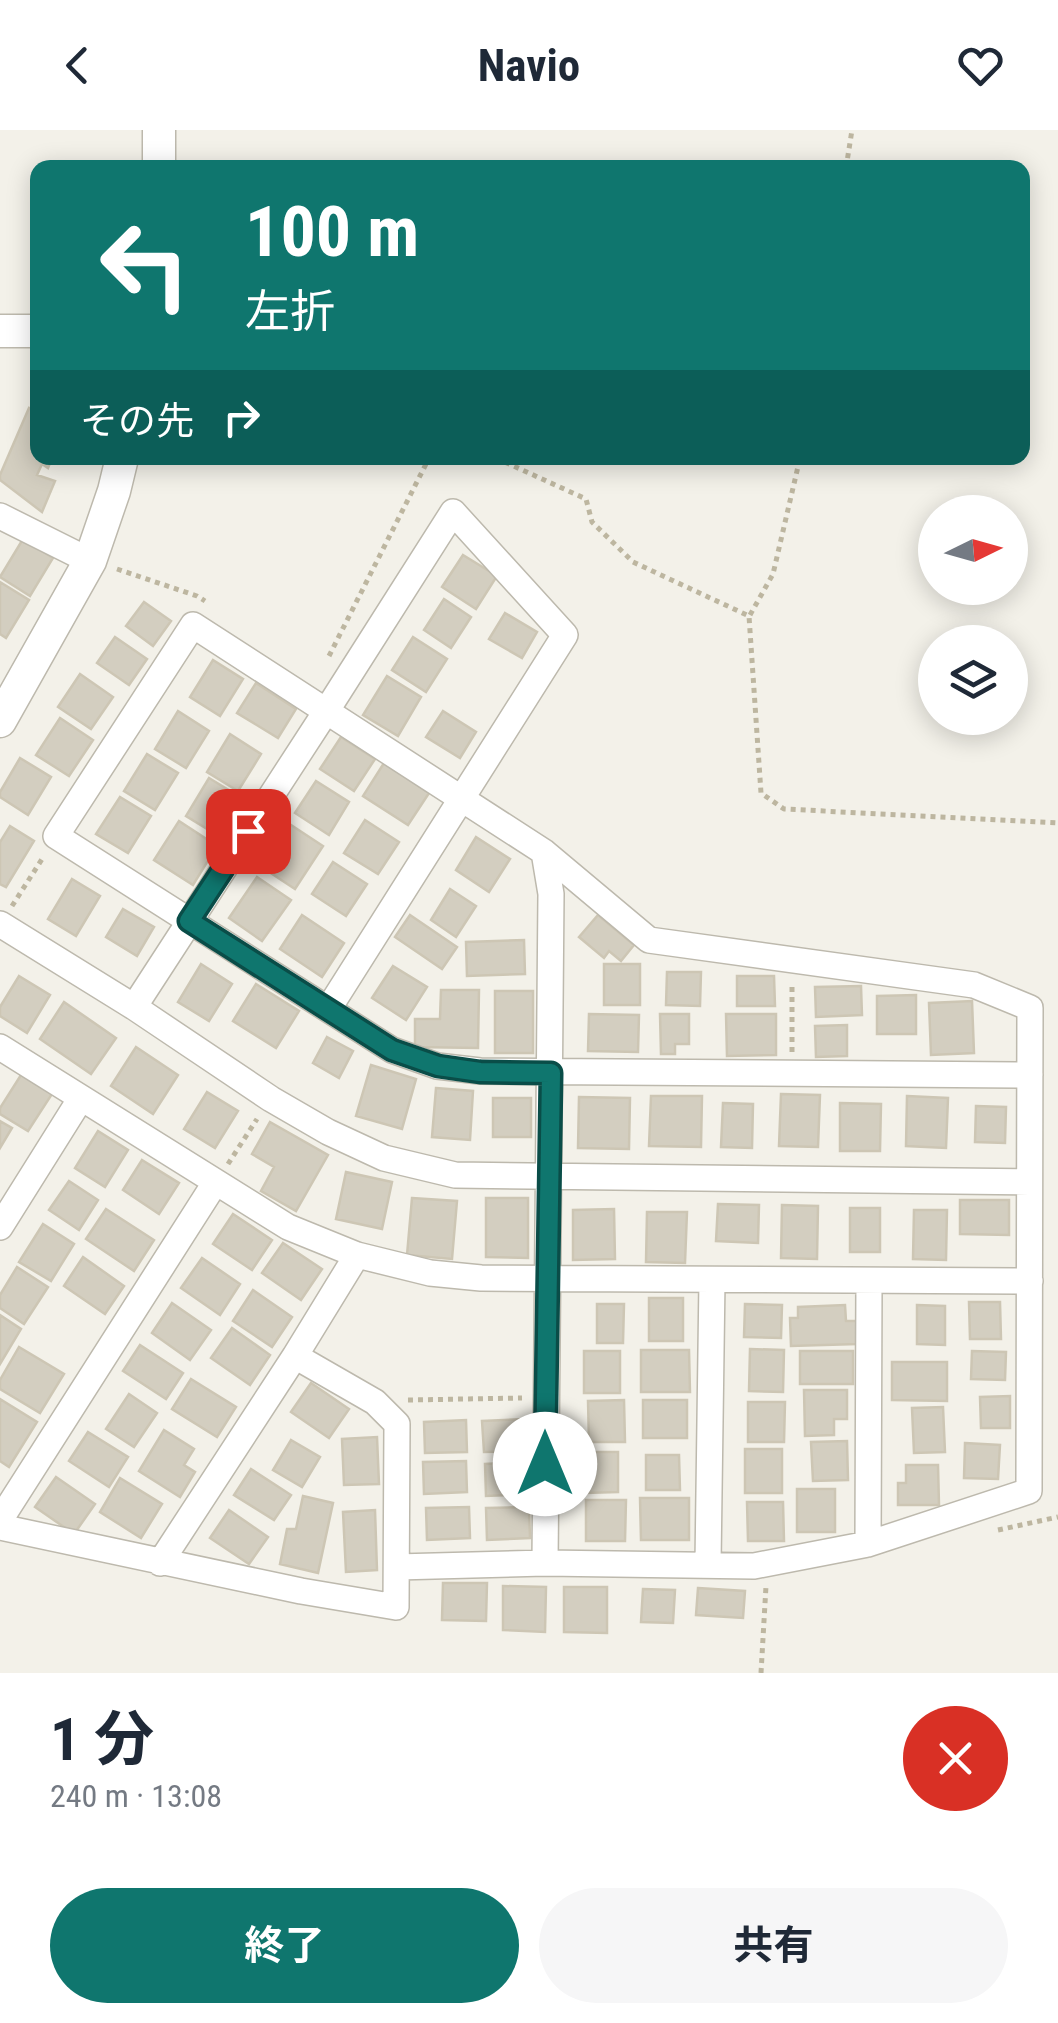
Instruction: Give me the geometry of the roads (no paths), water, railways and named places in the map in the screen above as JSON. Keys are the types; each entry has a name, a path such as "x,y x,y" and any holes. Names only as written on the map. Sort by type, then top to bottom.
{"street":[{"path":"159,130 159,160"},
{"path":"0,331 30,332"},
{"path":"0,722 90,561 120,465"},
{"path":"134,1007 453,512 565,635 328,1008"},
{"path":"0,516 90,561"},
{"path":"397,1567 545,1563 754,1566 868,1544 1029,1491 1029,1182 1030,1075 1030,1008 974,986 649,940 544,852 193,625 56,836 392,1050 438,1066 480,1072 1030,1075"},
{"path":"544,852 551,894 545,1563"},
{"path":"0,924 134,1007 270,1099 384,1158 455,1175 1029,1182"},
{"path":"0,1047 288,1227 356,1255 430,1273 481,1278 1030,1281"},
{"path":"0,1227 81,1098"},
{"path":"215,1183 0,1524 160,1563 396,1607 397,1424 374,1402 295,1356"},
{"path":"160,1563 356,1255"},
{"path":"708,1564 712,1280"},
{"path":"868,1544 869,1281"}]}
